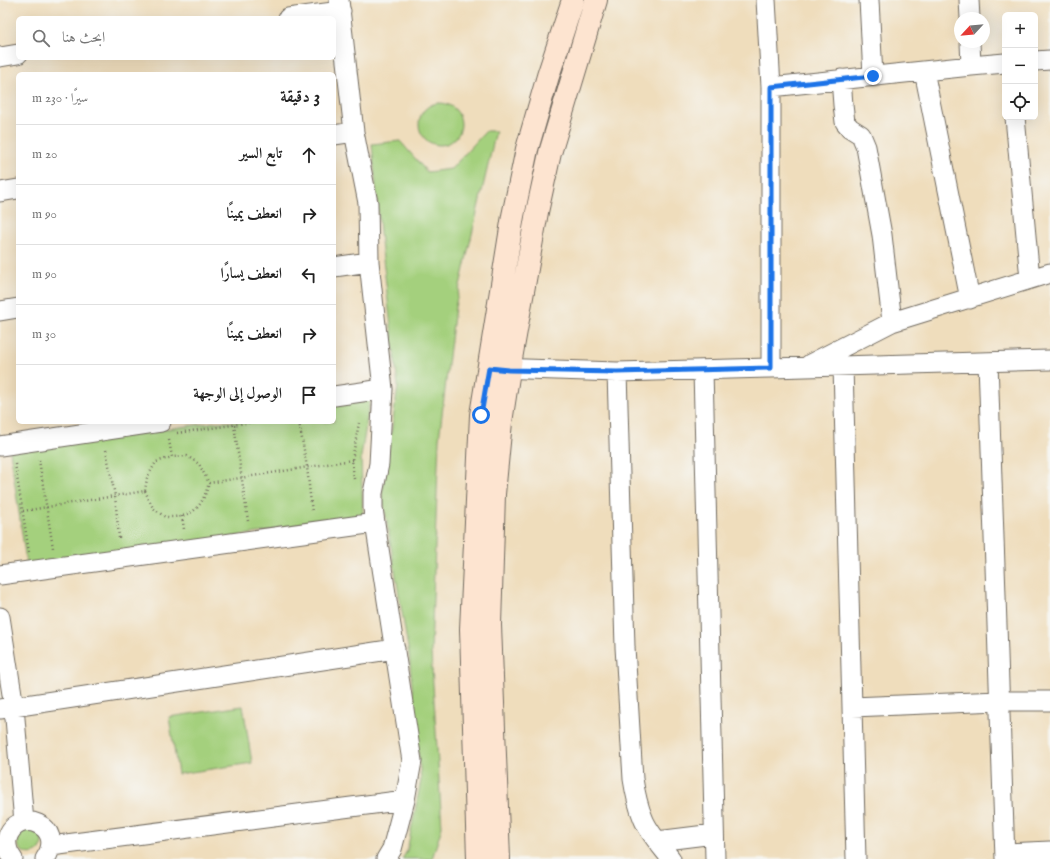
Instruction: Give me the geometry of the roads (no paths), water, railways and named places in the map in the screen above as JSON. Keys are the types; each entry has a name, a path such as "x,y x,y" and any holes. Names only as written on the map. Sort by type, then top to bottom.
{"main road":[{"path":"499,859 490,625 494,494 501,422 499,369 513,216 527,149 548,76 574,0"},
{"path":"478,859 471,629 481,415 499,369 550,153 596,0"}],"street":[{"path":"766,0 771,87 771,368"},
{"path":"869,0 873,76"},
{"path":"969,0 970,12"},
{"path":"296,16 340,5 354,132 368,203 369,262 383,389 379,464 373,492 373,508 412,761 392,849 386,859"},
{"path":"970,48 971,66"},
{"path":"0,57 16,54"},
{"path":"1038,61 1050,60"},
{"path":"771,87 1002,63"},
{"path":"924,71 970,299"},
{"path":"841,79 845,122 850,128 861,135 866,146 882,235 892,322"},
{"path":"1015,120 1030,279"},
{"path":"336,135 354,132"},
{"path":"0,192 16,189"},
{"path":"336,267 369,262"},
{"path":"805,367 892,322 1050,273"},
{"path":"0,311 16,308"},
{"path":"499,369 617,372 1050,360"},
{"path":"988,362 1005,856 1050,851"},
{"path":"843,366 856,859"},
{"path":"704,370 715,859"},
{"path":"617,372 625,647 633,779 636,799 643,820 671,859"},
{"path":"336,396 383,389"},
{"path":"7,451 168,430"},
{"path":"0,575 375,523"},
{"path":"0,617 7,708 24,822"},
{"path":"7,708 395,649"},
{"path":"852,707 999,701 1050,701"},
{"path":"7,854 6,842 8,835 13,828 16,825 31,821 39,823 48,831 51,838 48,852 404,800"},
{"path":"657,841 714,834"}]}
